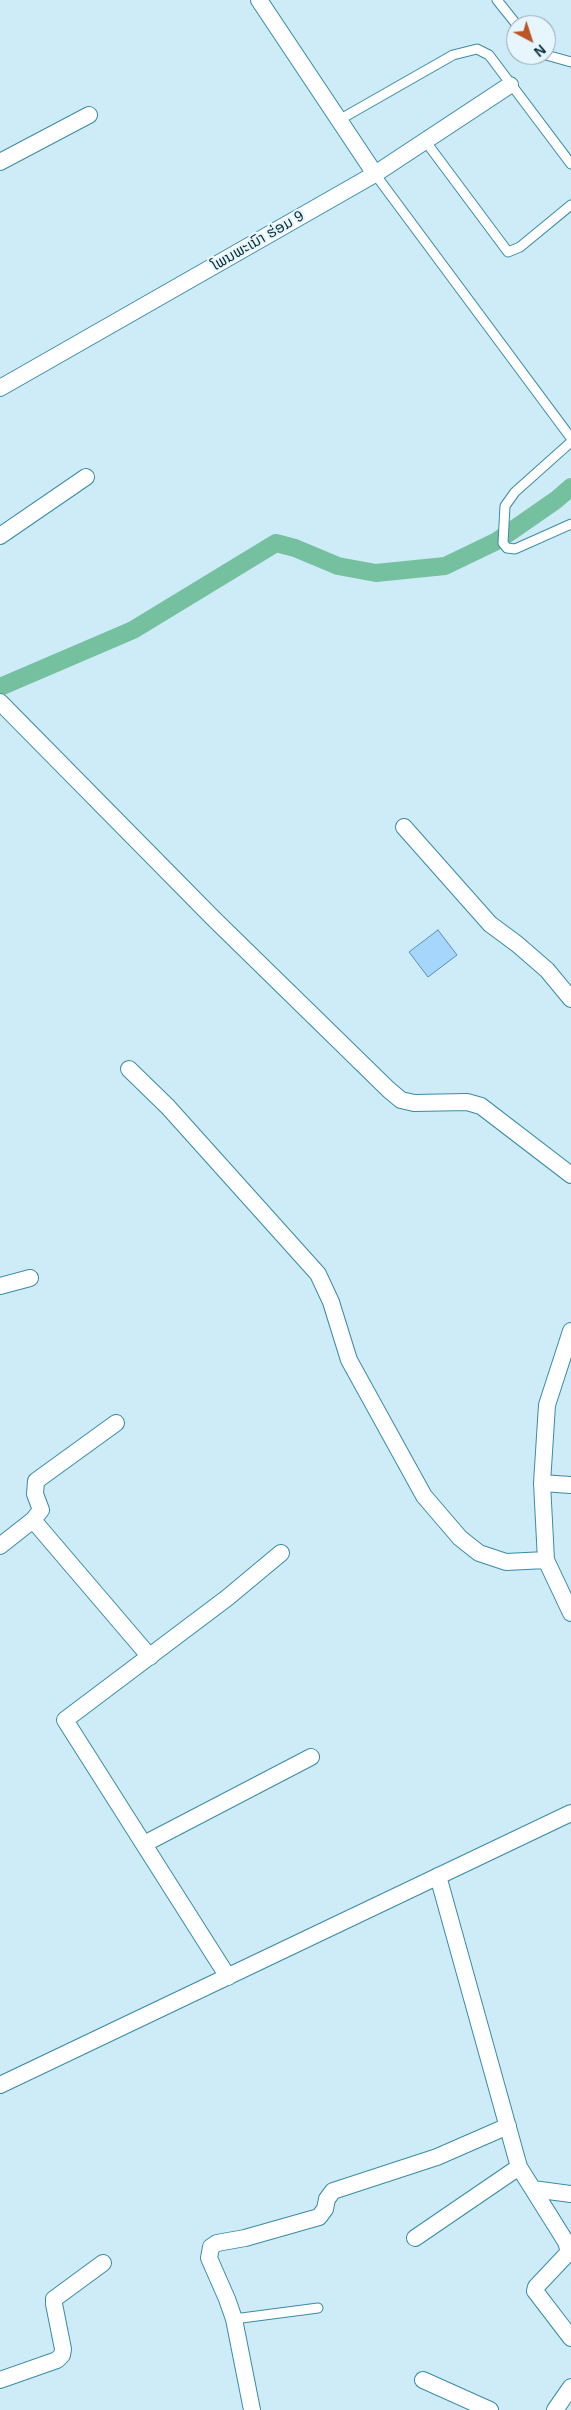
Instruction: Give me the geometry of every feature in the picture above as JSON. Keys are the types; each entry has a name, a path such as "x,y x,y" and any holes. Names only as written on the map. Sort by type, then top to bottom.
{"street":[{"path":"259,0 375,174"},
{"name":"ໂພນພະເນົາ ຮ່ອມ 9","path":"0,388 375,174 510,85"},
{"path":"0,162 89,115"},
{"path":"0,536 86,477"},
{"path":"0,702 214,919 401,1100 414,1103 467,1102 481,1106 571,1175"},
{"path":"404,828 490,924 547,970 571,999"},
{"path":"129,1069 168,1107 318,1274 331,1302 349,1360 424,1496 460,1538 479,1553 506,1562 546,1560"},
{"path":"0,1286 30,1278"},
{"path":"571,1331 547,1406 542,1483 546,1560 571,1613"},
{"path":"0,1546 33,1520 41,1509 35,1494 36,1481 116,1423"},
{"path":"542,1483 571,1485"},
{"path":"33,1520 150,1656"},
{"path":"228,1977 65,1720 227,1598 281,1553"},
{"path":"144,1844 311,1757"},
{"path":"0,2085 571,1813"},
{"path":"438,1876 520,2167 566,2242 569,2252 536,2287 535,2291 571,2338"},
{"path":"252,2410 234,2319 209,2258 211,2247 217,2243 245,2238 319,2217 333,2191 437,2157 508,2126"},
{"path":"415,2238 520,2167"},
{"path":"533,2189 571,2194"},
{"path":"0,2380 57,2360 62,2355 63,2349 54,2299 103,2263"},
{"path":"423,2380 490,2410"},
{"path":"555,2410 571,2387"}],"lane":[{"path":"497,0 509,15"},
{"path":"339,120 453,55 477,49 489,55 571,164"},
{"path":"556,58 571,62"},
{"path":"426,142 508,252 520,247 571,205"},
{"path":"375,174 571,438"},
{"path":"571,442 515,492 505,506 502,543 507,548 515,549 571,524"},
{"path":"234,2319 318,2308"}],"building":[{"path":"438,930 457,955 428,977 409,952"}],"waterway":[{"path":"0,687 133,630 276,543 295,548 338,566 376,573 445,566 497,541 556,500 571,487"}]}
